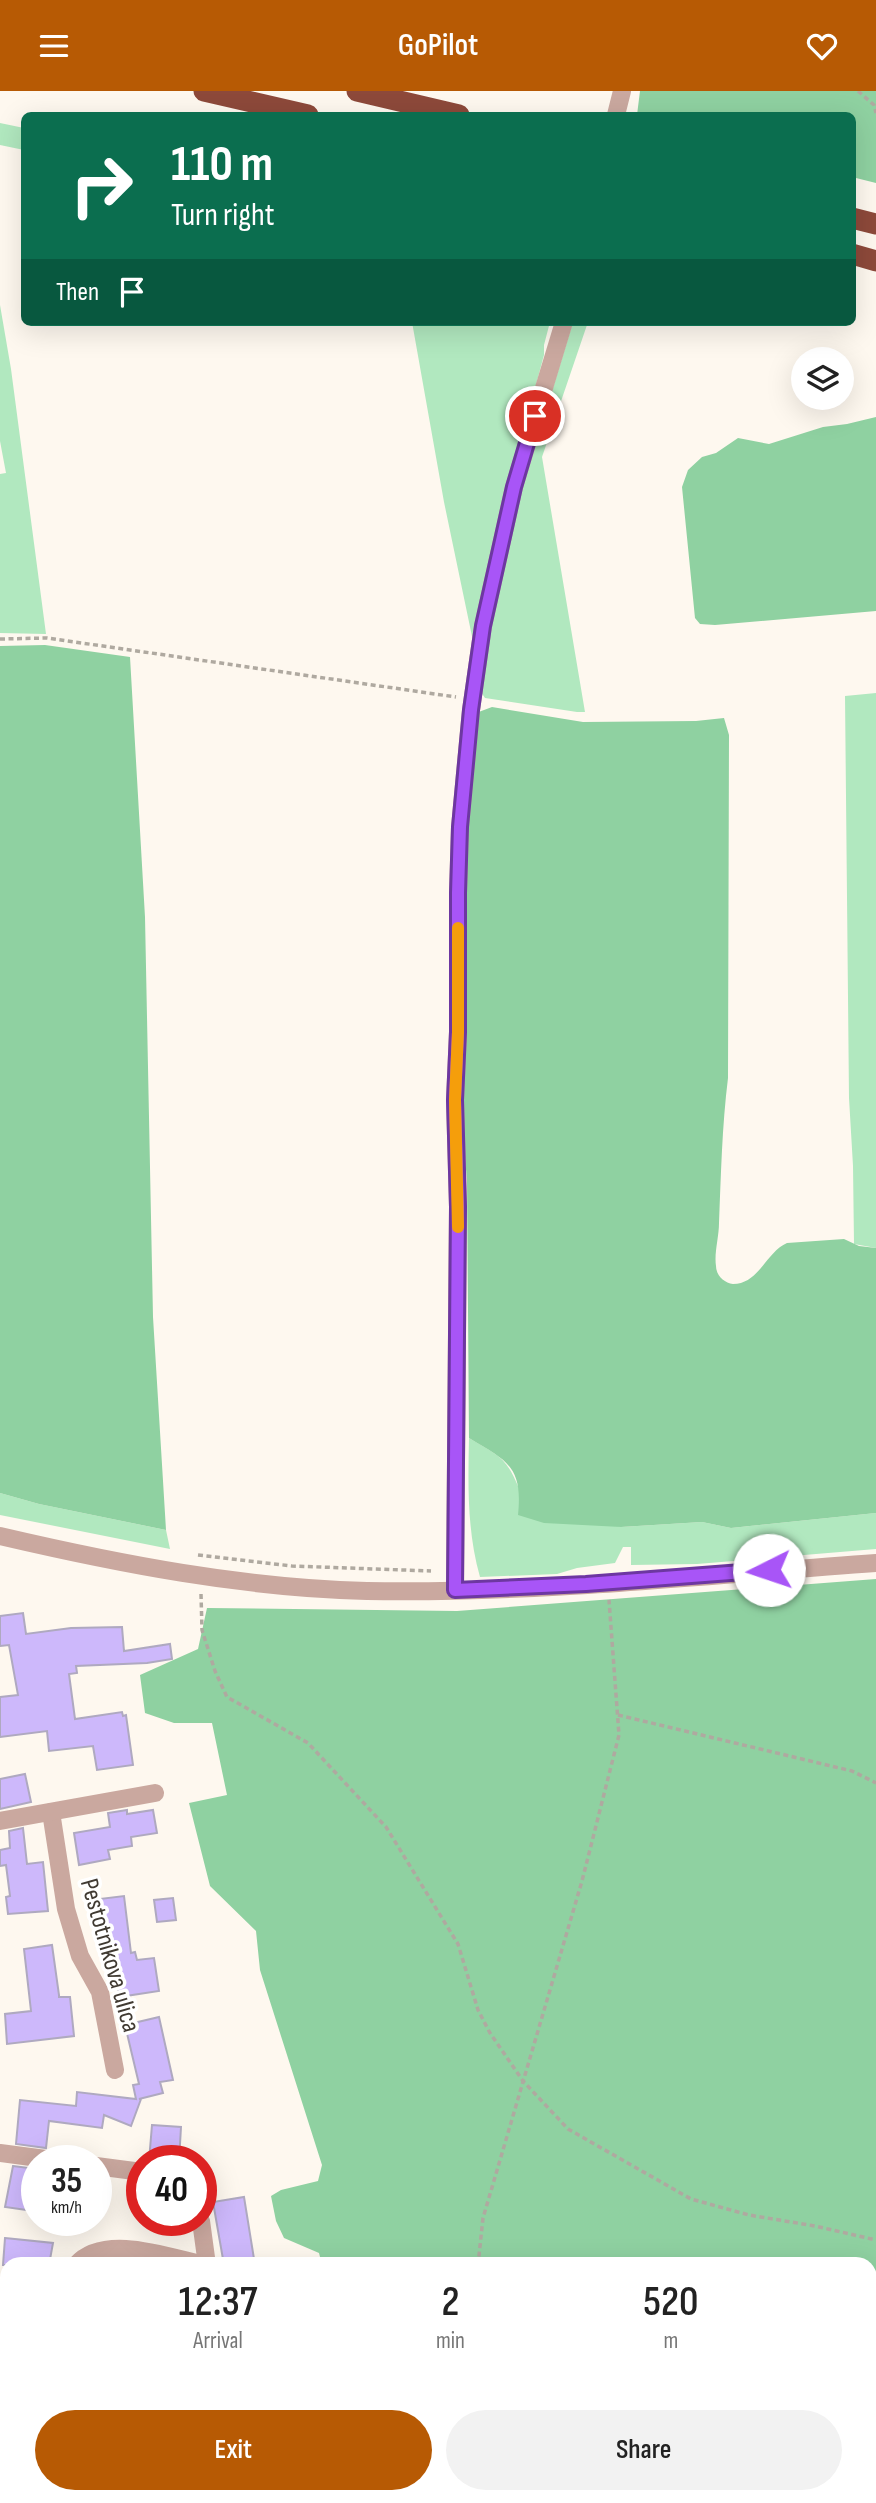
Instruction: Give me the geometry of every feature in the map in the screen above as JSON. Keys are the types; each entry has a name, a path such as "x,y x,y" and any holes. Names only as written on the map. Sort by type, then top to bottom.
{"highway":[{"path":"204,91 295,112"},
{"path":"357,91 446,112"},
{"path":"856,219 876,224"},
{"path":"856,255 876,261"}],"street":[{"path":"617,112 622,91"},
{"path":"455,1590 458,1207 455,1100 460,827 472,700 483,626 514,487 563,326"},
{"path":"0,1536 72,1553 199,1575 366,1591 455,1590 608,1582 876,1563"},
{"path":"0,1821 155,1793"},
{"name":"Pestotnikova ulica","path":"51,1812 66,1909 80,1956 100,1992 114,2070"},
{"path":"0,2153 21,2156"},
{"path":"203,2236 205,2257"},
{"path":"82,2257 116,2248 164,2257"}],"path":[{"path":"858,91 874,106 876,113"},
{"path":"0,639 47,638 472,700"},
{"path":"186,1553 292,1566 455,1571"},
{"path":"199,1575 202,1630 215,1671 227,1697 308,1743 386,1827 458,1944 478,2010 490,2033 523,2081 568,2129 691,2199 749,2215 816,2226 876,2240"},
{"path":"479,2257 484,2218 585,1868 619,1735 608,1582"},
{"path":"618,1715 852,1771 876,1783"}],"green space":[{"path":"640,91 876,91 876,183 856,178 856,112 637,112"},
{"path":"0,123 21,127 21,149 0,145"},
{"path":"0,305 46,634 0,633 0,474 6,473 0,441"},
{"path":"413,326 549,326 544,355 503,507 474,646 444,502"},
{"path":"572,326 587,326 542,457 585,712 485,698 481,692 504,549"},
{"path":"876,417 876,611 715,625 700,624 695,618 682,487 688,470 702,457 716,453 738,438 769,444 823,427"},
{"path":"45,645 130,657 145,917 153,1317 166,1530 39,1504 0,1493 0,646"},
{"path":"876,693 876,1248 854,1244 849,1098 845,696"},
{"path":"492,707 583,722 696,721 724,718 729,735 728,1078 716,1269 727,1282 742,1283 787,1243 844,1239 859,1246 876,1248 876,1513 731,1528 702,1522 621,1527 544,1523 518,1515 518,1486 510,1467 469,1438 467,1181 460,1098 464,872 476,713"},
{"path":"469,1438 506,1464 520,1491 621,1527 702,1522 731,1528 876,1513 876,1549 697,1564 631,1565 631,1547 623,1547 615,1563 577,1568 557,1574 480,1577 471,1525"},
{"path":"0,1493 39,1504 166,1530 170,1549 0,1515"},
{"path":"876,1579 876,2257 320,2257 319,2253 284,2238 276,2221 271,2196 281,2190 318,2181 322,2165 260,1970 256,1931 210,1886 189,1803 227,1795 212,1723 174,1723 145,1713 140,1675 198,1649 207,1608 457,1611"}],"building":[{"path":"23,1613 26,1634 71,1628 122,1627 124,1651 170,1644 172,1659 147,1663 76,1666 77,1673 69,1674 75,1719 122,1712 123,1716 126,1715 133,1765 97,1770 93,1746 49,1751 47,1731 0,1737 0,1697 18,1695 9,1645 0,1646 0,1616"},
{"path":"25,1774 31,1802 0,1809 0,1779"},
{"path":"127,1810 127,1814 153,1810 157,1833 131,1837 132,1846 108,1850 110,1859 79,1865 74,1833 110,1827 108,1813"},
{"path":"23,1828 27,1864 43,1862 48,1911 8,1914 6,1897 10,1896 6,1865 0,1866 0,1850 10,1848 9,1831"},
{"path":"124,1896 131,1953 135,1952 137,1960 154,1958 159,1991 119,1997 110,1932 95,1934 91,1900"},
{"path":"173,1898 176,1920 157,1922 154,1900"},
{"path":"52,1945 59,1997 70,1997 74,2036 7,2044 5,2014 31,2011 24,1949"},
{"path":"159,2017 173,2080 160,2082 163,2093 139,2099 131,2126 104,2115 102,2128 49,2121 46,2145 16,2144 20,2100 76,2106 77,2092 136,2099 133,2085 139,2084 125,2025"},
{"path":"152,2125 181,2127 180,2145 150,2145"},
{"path":"13,2166 21,2167 21,2209 5,2207"},
{"path":"244,2197 254,2257 223,2257 217,2225 217,2201"},
{"path":"5,2238 53,2243 50,2257 4,2257"}],"slow traffic":[{"path":"458,928 455,1100 458,1227"}],"route":[{"path":"535,416 514,487 483,626 471,710 460,827 455,1100 458,1207 455,1590 586,1584 769,1570"}]}
